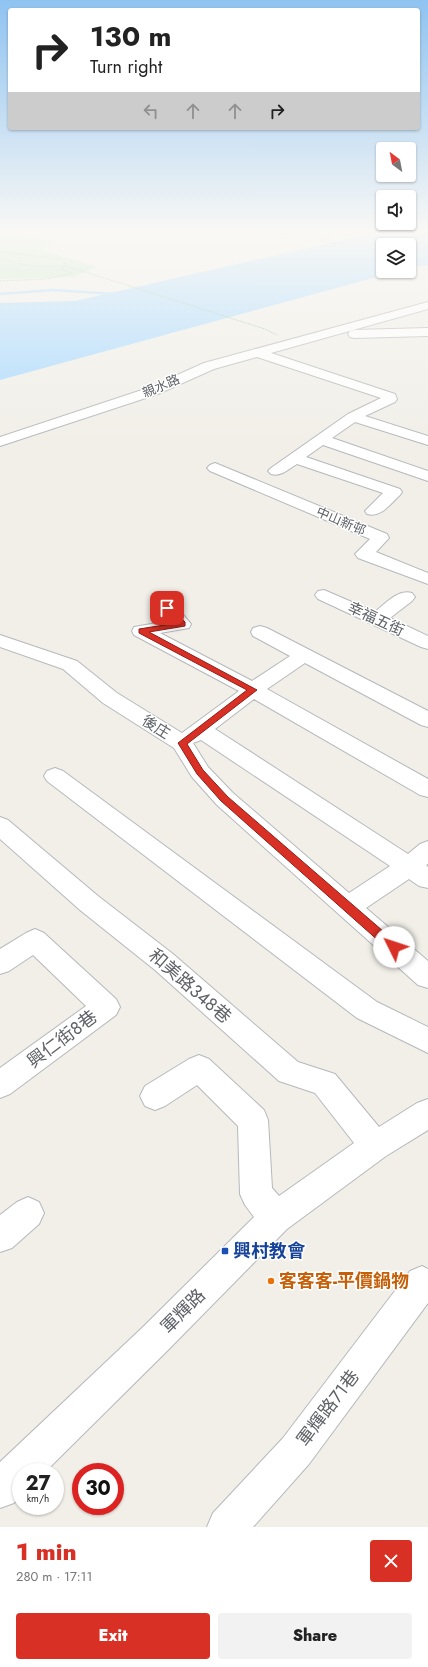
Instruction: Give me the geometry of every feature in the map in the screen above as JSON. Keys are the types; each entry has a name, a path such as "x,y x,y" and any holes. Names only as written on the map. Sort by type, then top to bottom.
{"street":[{"path":"323,335 428,304"},
{"path":"323,335 428,332"},
{"name":"親水路","path":"0,442 154,391 209,366 323,335"},
{"path":"259,352 390,397 390,399 352,417 322,440 276,471"},
{"path":"352,417 428,441"},
{"path":"322,440 428,476"},
{"path":"295,458 394,492 373,510"},
{"name":"中山新邨","path":"215,468 381,538 364,554 425,574"},
{"name":"幸福五街","path":"324,595 428,643"},
{"path":"377,620 406,597"},
{"path":"167,608 182,624 141,631 253,690 428,789"},
{"path":"260,632 428,720"},
{"name":"後庄","path":"0,641 70,665 110,698 191,736 419,873"},
{"path":"191,736 253,690 304,655"},
{"name":"後庄","path":"191,736 200,772 225,799 428,977"},
{"path":"54,776 367,1010 428,1041"},
{"name":"和美路348巷","path":"0,826 89,903 164,962 289,1072 325,1083 375,1146"},
{"path":"348,907 419,873 428,850"},
{"name":"興仁街8巷","path":"0,963 35,940 106,1006 0,1085"},
{"path":"155,1096 199,1068 253,1120 256,1194 276,1218"},
{"name":"軍輝路","path":"0,1488 155,1339 276,1218 375,1146 428,1113"},
{"path":"0,1236 28,1213"},
{"name":"軍輝路71巷","path":"228,1527 296,1451 422,1283"}],"path":[{"path":"181,302 265,329 277,335"}],"water":[{"path":"285,302 0,380 0,303"}],"place":[{"name":"興村教會","path":"225,1251"},
{"name":"客客客-平價鍋物","path":"271,1281"}],"route":[{"path":"167,608 182,624 141,631 253,690 182,743 200,772 225,799 394,947"}]}
